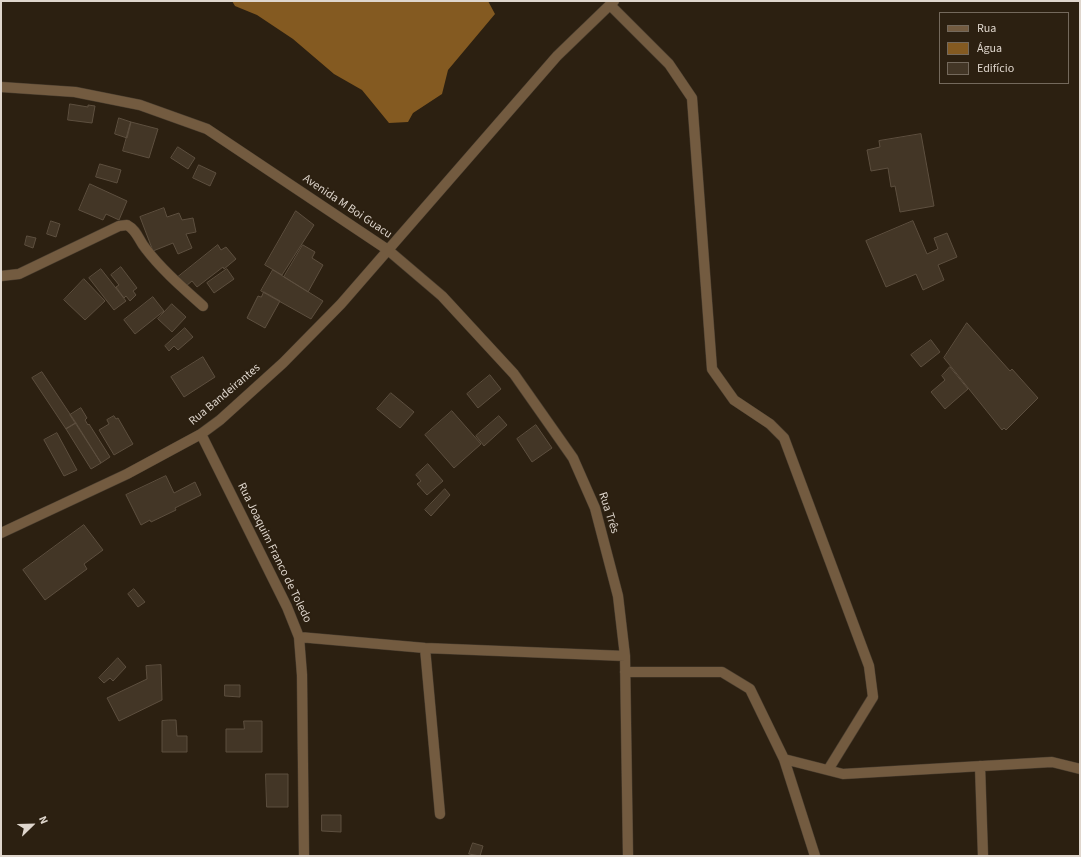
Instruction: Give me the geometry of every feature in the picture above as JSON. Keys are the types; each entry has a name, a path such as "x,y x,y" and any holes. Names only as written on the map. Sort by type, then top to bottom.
{"street":[{"name":"Avenida M Boi Guacu","path":"1,87 75,92 140,105 207,129 388,250 557,56 612,3"},
{"path":"612,3 669,64 692,98 712,369 734,400 770,424 784,438 869,666 874,697 828,770"},
{"path":"1,276 19,274 119,226 127,225 134,229 145,248 167,273 203,306"},
{"name":"Rua Bandeirantes","path":"1,533 127,474 201,434 220,420 283,363 340,304 388,250"},
{"name":"Rua Três","path":"388,250 442,296 514,374 573,458 595,508 618,596 625,656 628,856"},
{"name":"Rua Joaquim Franco de Toledo","path":"201,434 287,607 299,637 302,675 304,856"},
{"path":"299,637 425,648 625,656"},
{"path":"425,648 440,814"},
{"path":"625,672 722,672 750,689 784,759 815,856"},
{"path":"784,759 843,774 1052,762 1080,769"},
{"path":"980,766 983,856"}],"water":[{"path":"232,1 488,1 495,14 448,70 442,94 413,113 408,122 389,123 362,90 334,74 293,39 257,15 235,6"}],"building":[{"path":"70,104 88,107 88,105 95,106 92,123 68,120"},
{"path":"119,118 131,122 127,138 115,134"},
{"path":"131,122 158,129 149,158 123,151"},
{"path":"921,134 934,206 900,212 895,186 891,187 888,168 871,171 867,150 880,147 879,141"},
{"path":"178,147 195,158 188,169 171,158"},
{"path":"100,164 121,170 117,183 96,177"},
{"path":"199,165 216,173 210,186 193,178"},
{"path":"90,184 127,201 119,220 106,214 103,220 79,210"},
{"path":"164,208 167,217 179,213 182,220 193,218 196,232 186,234 192,248 178,254 173,243 153,251 140,217"},
{"path":"296,211 314,225 282,275 265,265"},
{"path":"51,221 60,224 56,237 47,234"},
{"path":"913,221 927,254 938,249 934,238 947,233 957,257 938,265 944,280 923,290 916,274 886,287 866,241"},
{"path":"27,236 36,238 33,248 25,245"},
{"path":"218,245 221,250 226,247 236,259 197,287 192,281 186,286 178,277"},
{"path":"303,245 315,252 312,258 323,265 308,292 284,277"},
{"path":"121,267 137,288 133,291 136,295 130,301 126,296 124,298 116,287 119,285 111,275"},
{"path":"101,269 126,301 114,310 89,278"},
{"path":"227,269 234,279 214,293 207,283"},
{"path":"273,270 323,301 311,319 261,291"},
{"path":"84,279 105,301 85,320 64,300"},
{"path":"264,292 280,301 265,328 247,318 258,296 261,297"},
{"path":"153,297 164,311 135,334 124,320"},
{"path":"172,304 186,317 172,332 158,319"},
{"path":"967,323 1010,371 1012,369 1038,398 1006,430 1004,428 1002,430 944,358"},
{"path":"185,328 193,337 178,350 174,346 169,351 165,346"},
{"path":"931,340 940,352 921,367 911,355"},
{"path":"203,357 215,377 184,397 171,377"},
{"path":"950,367 968,389 945,409 931,392 945,380 942,376"},
{"path":"42,372 76,423 66,429 32,378"},
{"path":"490,375 501,389 478,408 467,394"},
{"path":"391,393 414,412 400,428 377,409"},
{"path":"81,408 87,418 85,420 110,457 101,463 70,415"},
{"path":"452,411 481,444 454,468 425,435"},
{"path":"114,416 116,419 118,418 133,444 114,455 99,430 109,424 107,420"},
{"path":"499,416 507,425 484,446 476,436"},
{"path":"76,423 101,463 91,469 66,429"},
{"path":"536,425 552,448 532,462 517,439"},
{"path":"57,433 77,470 64,476 44,440"},
{"path":"428,464 443,481 427,495 417,484 421,481 416,475"},
{"path":"166,476 174,493 195,482 201,495 175,508 176,510 141,525 126,495"},
{"path":"445,489 450,495 431,516 425,510"},
{"path":"84,525 103,550 84,564 87,569 45,600 23,570"},
{"path":"134,589 145,602 138,607 128,594"},
{"path":"118,658 126,667 113,681 110,678 104,683 99,678"},
{"path":"161,665 162,700 119,721 107,698 147,679 146,666"},
{"path":"225,685 240,685 240,697 225,696"},
{"path":"176,720 177,736 187,736 187,752 162,752 162,721"},
{"path":"244,721 262,721 262,752 226,752 226,729 244,729"},
{"path":"266,774 288,774 288,807 267,807"},
{"path":"322,815 341,815 341,832 322,831"},
{"path":"473,843 483,846 480,856 469,854"}]}
